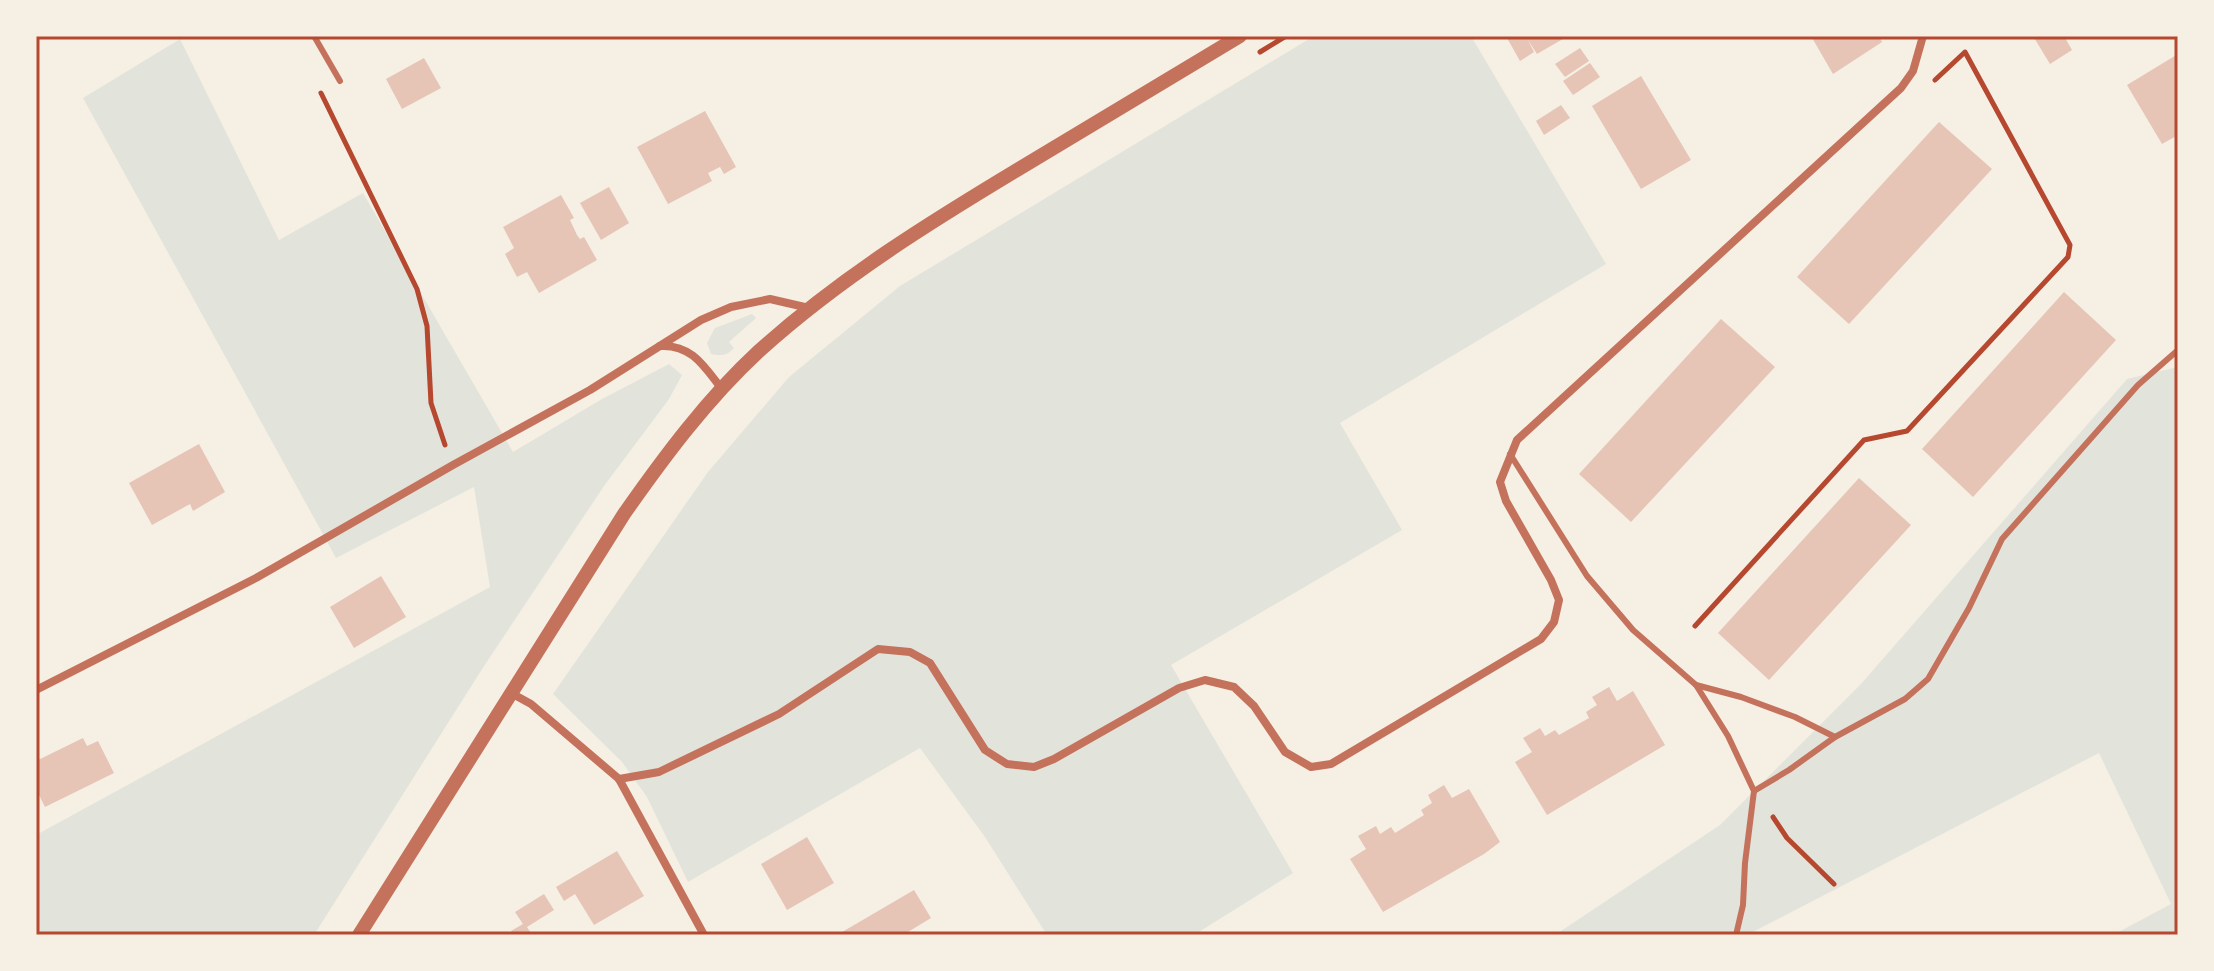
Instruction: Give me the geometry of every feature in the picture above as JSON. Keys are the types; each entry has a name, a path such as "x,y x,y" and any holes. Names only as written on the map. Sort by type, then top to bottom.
{"street":[{"path":"359,935 624,514 721,388 810,308 906,237 1240,36"},
{"path":"619,779 659,772 779,714 878,649 910,652 930,663 985,750 1007,764 1034,767 1054,759 1179,688 1205,680 1234,687 1244,696 1285,752 1311,767 1331,764 1541,639 1554,622 1559,600 1506,501 1500,482 1517,440 1901,88 1913,71 1923,36"},
{"path":"36,690 256,578 590,390 655,346 701,320 731,307 770,299 810,308"},
{"path":"655,346 675,345 689,351 721,388"},
{"path":"510,693 531,704 619,779 704,935"}],"lane":[{"path":"314,36 340,81"},
{"path":"1754,791 1835,737 1905,699 1928,679 1969,608 2002,539 2138,385 2178,350"},
{"path":"1510,454 1587,576 1633,630 1696,685 1728,736 1754,791 1743,905 1736,935"},
{"path":"1696,685 1741,697 1795,717 1835,737"}],"path":[{"path":"1259,52 1286,36"},
{"path":"1695,626 1864,440 1907,431 2068,257 2070,245 1965,52"},
{"path":"319,89 417,289 427,326 431,403 453,465"},
{"path":"1754,791 1787,838 1834,884"}],"shaded area":[{"path":"1314,36 1471,36 1606,264 1340,423 1402,530 1171,665 1293,873 1194,935 1047,935 985,837 920,748 688,882 647,797 622,762 553,694 708,472 789,377 900,286"},
{"path":"180,39 279,240 363,193 513,452 602,399 669,364 682,375 669,399 604,486 484,666 314,935 36,935 36,835 490,587 474,487 336,558 83,98"},
{"path":"752,314 756,318 729,342 734,348 731,351 724,355 711,354 707,343 715,328"},
{"path":"2178,367 2178,935 2113,935 2171,904 2099,753 1747,935 1555,935 1720,825 1861,684 2127,379"}],"building":[{"path":"1568,36 1537,54 1528,40 1534,52 1520,61 1507,38"},
{"path":"1811,36 1879,36 1882,42 1833,74"},
{"path":"2033,36 2064,36 2072,50 2050,64"},
{"path":"1580,48 1589,61 1565,77 1555,64"},
{"path":"2178,54 2178,135 2162,144 2127,85"},
{"path":"424,58 441,88 402,109 386,79"},
{"path":"1590,63 1600,77 1573,95 1563,81"},
{"path":"1641,76 1691,160 1641,189 1592,106"},
{"path":"1561,105 1570,118 1544,135 1536,121"},
{"path":"705,111 736,167 724,174 720,167 708,173 712,181 668,204 637,147"},
{"path":"1939,122 1992,169 1849,324 1797,277"},
{"path":"609,187 629,223 601,240 580,203"},
{"path":"561,195 574,218 570,220 577,235 580,239 584,237 597,260 539,293 527,272 517,277 505,254 514,248 503,227"},
{"path":"2064,292 2116,340 1973,497 1922,449"},
{"path":"1721,319 1775,367 1631,522 1579,474"},
{"path":"199,444 225,492 193,511 190,504 152,525 129,483"},
{"path":"1859,478 1911,525 1769,680 1718,633"},
{"path":"381,576 406,617 354,648 330,607"},
{"path":"1609,687 1617,701 1633,691 1665,745 1547,815 1515,762 1532,752 1523,738 1540,728 1545,736 1555,730 1559,735 1589,718 1586,712 1597,705 1592,697"},
{"path":"83,738 87,746 98,741 114,773 45,807 36,789 36,761"},
{"path":"1444,785 1452,798 1469,789 1500,842 1383,912 1350,859 1366,849 1358,836 1376,826 1380,834 1391,827 1395,833 1424,815 1421,810 1432,803 1428,795"},
{"path":"807,837 834,883 787,910 761,864"},
{"path":"617,851 644,896 594,925 575,894 564,901 556,887"},
{"path":"914,890 931,918 903,935 837,935"},
{"path":"544,894 554,910 527,927 532,935 514,935 511,931 523,924 515,912"}]}
